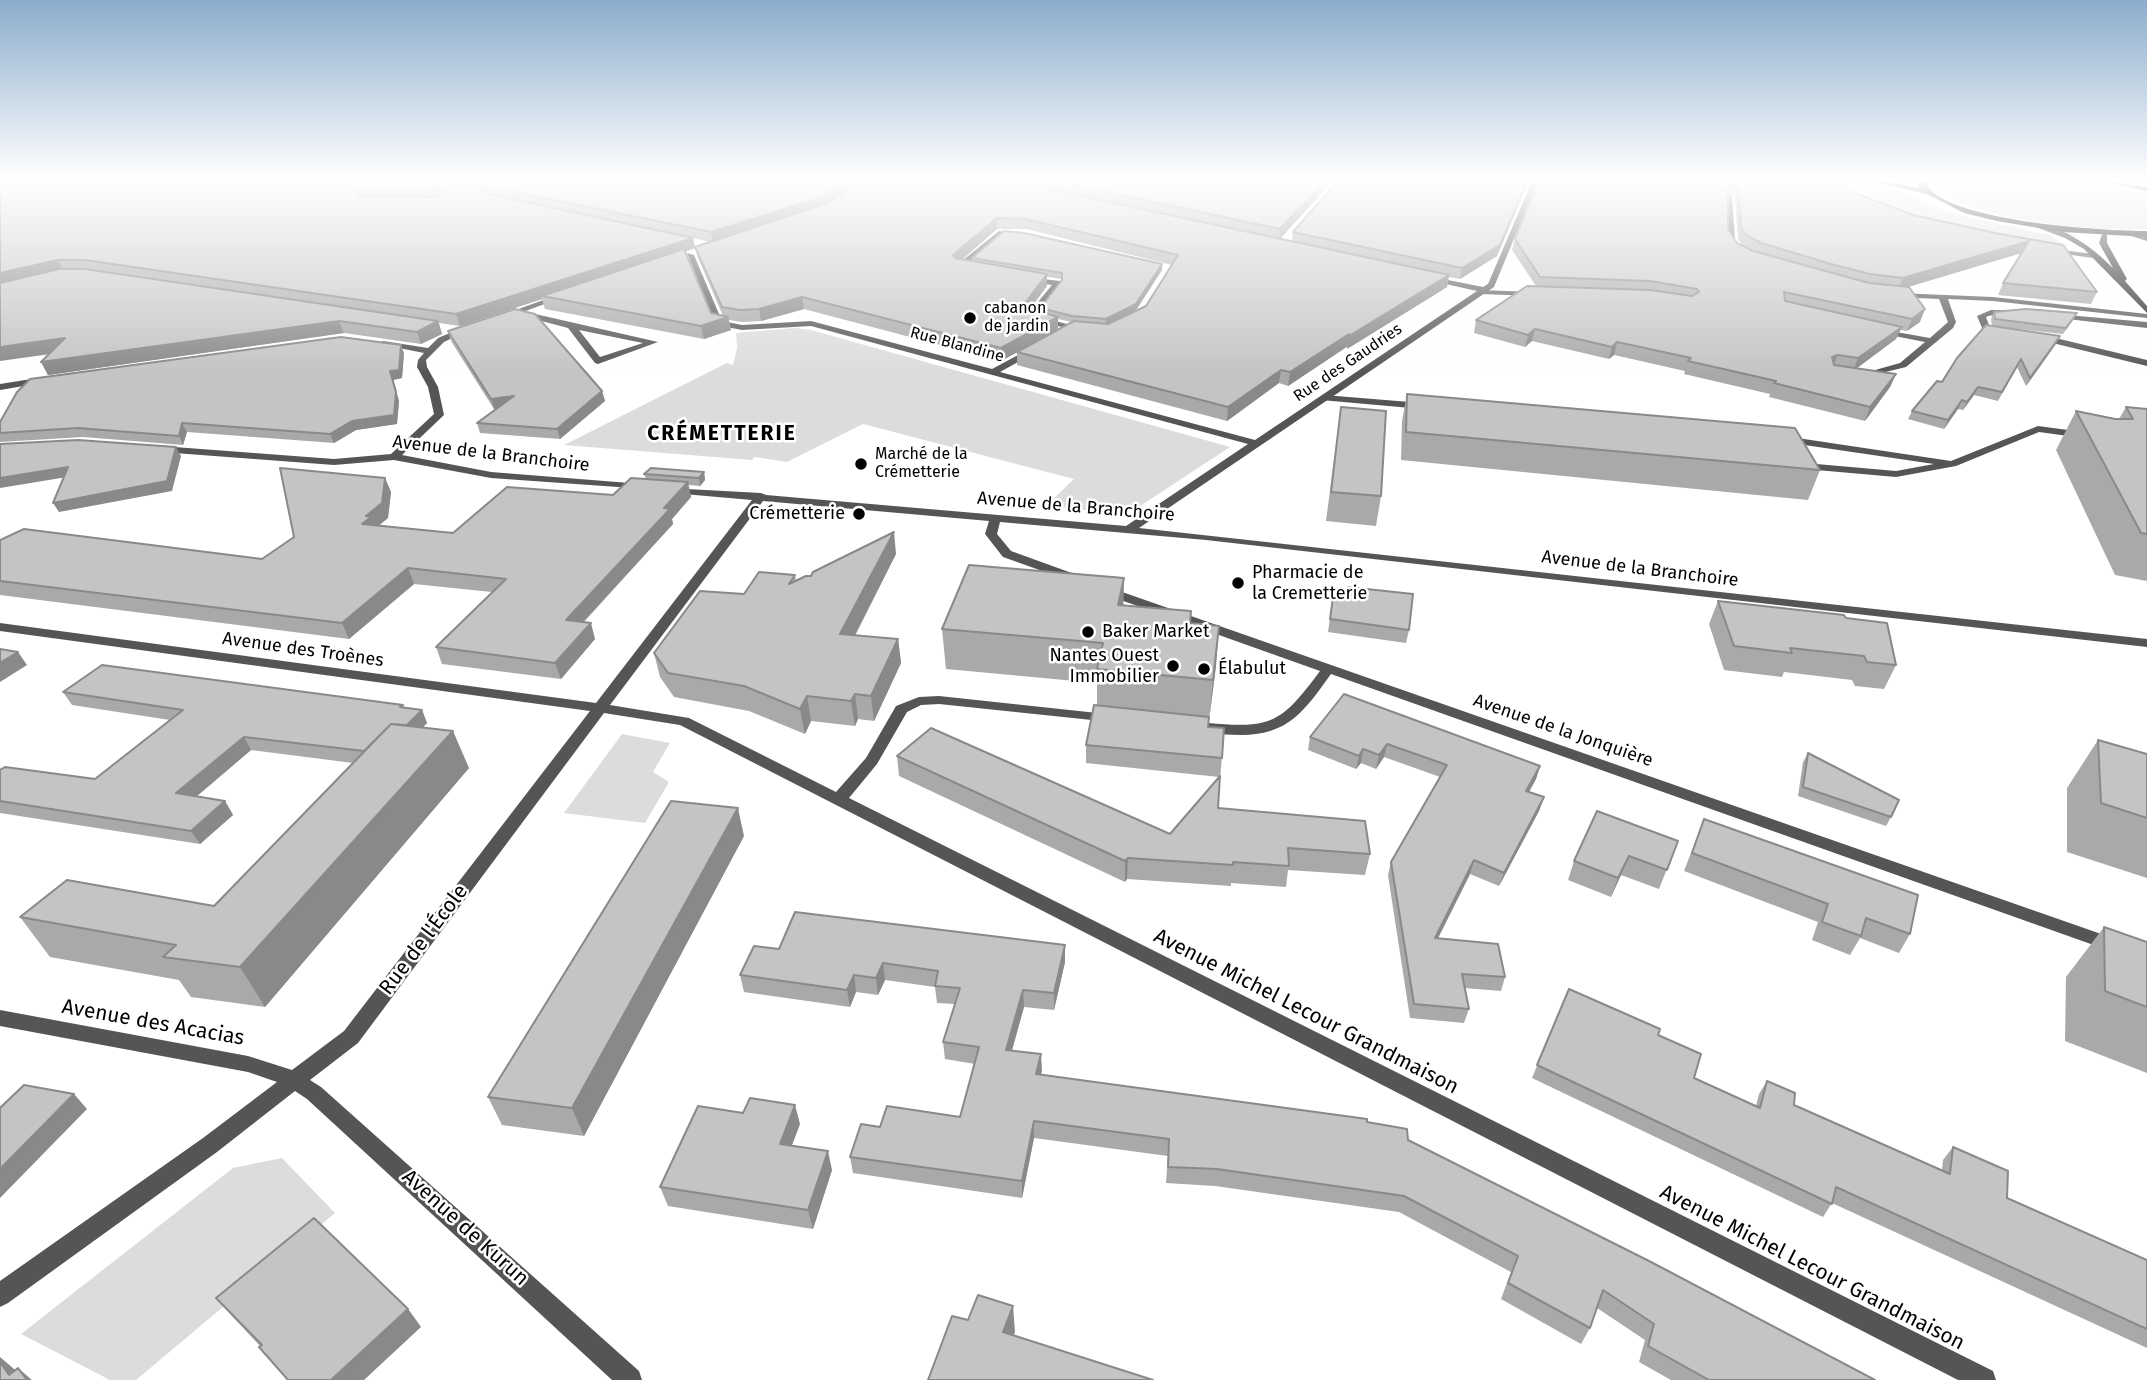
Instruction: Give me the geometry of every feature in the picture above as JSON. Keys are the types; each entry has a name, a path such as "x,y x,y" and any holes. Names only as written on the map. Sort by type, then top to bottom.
{"main road":[{"path":"2081,245 2125,283"},
{"path":"2105,245 2125,283 2147,313"}],"street":[{"path":"972,269 960,267 985,245"},
{"name":"Rue des Gaudries","path":"1128,530 1483,291 1491,285 1508,245"},
{"path":"1736,245 1744,255"},
{"path":"2043,249 2093,256"},
{"path":"677,259 701,251"},
{"name":"Rue Blandine","path":"690,255 719,323 747,328 786,323 811,324 995,371 1256,443"},
{"path":"1423,276 1483,291 1550,294"},
{"path":"1021,277 1057,283 1030,317 1083,329"},
{"path":"494,319 570,294"},
{"path":"1892,294 1943,299 1993,299 2147,313"},
{"path":"1850,376 1860,377 1903,365 1932,341 1952,322 1943,299"},
{"path":"2012,333 1987,330 1981,316 2005,311 2147,326"},
{"path":"517,312 572,327 599,335 654,342 598,361 572,327"},
{"path":"2052,315 2064,340"},
{"path":"394,457 439,415 433,387 422,367 422,360 441,340 471,327"},
{"path":"1060,334 1072,328"},
{"path":"448,329 460,331"},
{"path":"1878,330 1932,341"},
{"path":"2025,335 2064,340 2129,361 2147,363"},
{"path":"368,342 428,351"},
{"path":"995,371 1039,347"},
{"path":"0,387 55,379"},
{"path":"1324,398 1430,407"},
{"path":"1805,466 1896,474 1952,464 2038,429 2090,438"},
{"path":"1775,438 1952,464"},
{"name":"Avenue de la Branchoire","path":"147,447 334,462 394,457 516,478 649,488"},
{"name":"Avenue de la Branchoire","path":"663,489 1128,530 2147,643"},
{"name":"Rue de l'École","path":"0,1296 296,1081 351,1037 761,496"},
{"name":"Avenue de la Jonquière","path":"996,517 991,534 1007,554 2147,957"},
{"name":"Avenue des Troènes","path":"0,627 601,708"},
{"path":"1192,727 1246,732 1273,728 1295,712 1328,669"},
{"path":"838,800 872,761 901,709 919,701 939,700 1126,720"},
{"name":"Avenue Michel Lecour Grandmaison","path":"601,708 684,722 1984,1380"},
{"name":"Avenue des Acacias","path":"0,1018 248,1064 276,1071 296,1081"},
{"name":"Avenue de Kurun","path":"296,1081 314,1093 412,1180 630,1380"}],"shaded area":[{"path":"795,328 811,330 1230,447 1134,510 1111,514 1047,505 1074,479 863,424 787,462 755,457 752,460 564,445 727,363 733,365 737,348 736,333"},
{"path":"622,734 670,743 653,772 669,782 645,823 564,813"},
{"path":"282,1158 335,1213 136,1380 110,1380 21,1334 233,1168"}],"building":[{"path":"0,245 670,245 456,314 85,260 58,260 0,273"},
{"path":"964,245 953,255 955,258 1047,274 1023,306 1058,317 1001,348 802,297 759,309 722,307 695,247"},
{"path":"987,245 1079,245 1162,264 1136,304 1106,319 1072,316 1040,308 1062,280 1062,273 972,258"},
{"path":"1137,245 1311,245 1449,275 1290,372 1281,370 1228,407 1017,352 1074,321 1108,324 1146,306 1178,255"},
{"path":"1356,245 1499,245 1462,268"},
{"path":"1519,245 1742,245 1753,251 1869,283 1909,287 1925,309 1912,319 1784,292 1785,301 1902,327 1858,358 1838,355 1832,357 1834,365 1896,374 1870,407 1774,383 1776,381 1688,361 1691,358 1617,342 1612,347 1535,329 1528,335 1476,320 1527,286 1650,290 1692,296 1699,292 1697,289 1650,281 1540,277"},
{"path":"1769,245 2014,245 1903,278 1870,274"},
{"path":"2026,245 2063,245 2097,292 2003,283"},
{"path":"684,249 711,313 728,317 701,326 542,296"},
{"path":"59,269 85,269 438,321 417,332 339,321 41,362 65,338 0,347 0,283"},
{"path":"515,309 535,314 602,391 557,429 477,423 514,396 491,399 448,331"},
{"path":"2026,309 2077,313 2066,328 1995,319 1994,312"},
{"path":"1986,325 2060,336 2030,378 2021,359 2002,392 1978,387 1967,402 1962,400 1948,420 1912,411 1937,381 1942,382 1957,358"},
{"path":"341,337 401,345 399,370 390,371 396,392 394,415 352,421 330,434 182,423 179,436 78,428 0,433 0,422 17,392 30,379"},
{"path":"1407,394 1795,428 1820,470 1406,432"},
{"path":"1341,407 1386,411 1381,496 1331,492"},
{"path":"2126,407 2147,409 2147,534 2141,533 2076,411 2115,419 2133,419"},
{"path":"78,440 176,447 167,481 53,503 68,467 0,478 0,444"},
{"path":"280,468 385,478 382,503 366,516 371,517 362,524 453,533 507,487 613,495 631,478 688,482 664,508 670,509 566,620 591,623 555,663 436,647 506,579 408,568 342,623 0,581 0,540 24,529 262,559 294,537"},
{"path":"651,468 704,472 699,478 644,474"},
{"path":"894,532 840,634 898,639 871,696 855,694 851,701 807,696 800,709 744,686 668,673 654,653 700,591 744,594 759,572 795,575 789,584 811,576 813,572"},
{"path":"969,565 1124,578 1118,605 1191,611 1190,623 1219,626 1213,680 1097,669 1103,643 942,629"},
{"path":"1348,587 1413,594 1409,630 1330,619 1334,590 1348,591"},
{"path":"1718,601 1844,615 1846,618 1887,623 1896,665 1867,662 1864,656 1790,648 1792,653 1734,646"},
{"path":"0,649 18,652 0,663"},
{"path":"102,665 403,705 400,707 422,710 407,725 391,724 364,751 244,737 176,793 225,801 191,831 0,801 0,770 5,767 95,779 183,710 63,692"},
{"path":"1344,694 1540,766 1526,791 1544,797 1504,873 1474,860 1435,938 1498,944 1505,977 1462,974 1469,1009 1414,1004 1391,862 1447,765 1387,744 1379,755 1363,749 1359,756 1310,737"},
{"path":"1094,705 1209,717 1208,727 1224,728 1222,758 1086,745"},
{"path":"391,724 453,731 240,967 163,957 176,945 20,917 67,880 214,906"},
{"path":"931,728 1170,834 1220,776 1218,808 1365,821 1370,854 1288,848 1289,866 1128,858 1125,861 897,756"},
{"path":"2098,740 2147,754 2147,818 2101,803"},
{"path":"1808,753 1899,800 1891,817 1803,787"},
{"path":"671,801 738,808 572,1108 488,1097"},
{"path":"1597,811 1678,841 1667,870 1629,856 1618,878 1574,861"},
{"path":"1704,819 1918,895 1910,934 1866,918 1861,936 1822,922 1828,904 1692,853"},
{"path":"795,912 1065,945 1054,993 1023,990 1006,1050 1041,1054 1036,1074 1367,1119 1367,1122 1407,1129 1408,1140 1651,1262 1875,1380 1709,1380 1648,1346 1654,1324 1603,1290 1590,1328 1508,1283 1518,1256 1404,1196 1217,1169 1168,1167 1169,1139 1034,1121 1022,1181 850,1157 861,1124 880,1127 887,1106 960,1117 979,1047 943,1042 960,988 935,986 938,971 883,963 876,978 854,975 847,990 740,975 754,946 779,949"},
{"path":"2104,927 2147,942 2147,1007 2105,991"},
{"path":"1569,989 1660,1029 1658,1035 1701,1054 1694,1078 1760,1108 1767,1081 1795,1093 1794,1105 1950,1174 1953,1147 2008,1171 2007,1198 2147,1260 2147,1329 1836,1187 1832,1204 1537,1065"},
{"path":"24,1085 74,1094 0,1169 0,1108"},
{"path":"750,1098 795,1105 780,1144 828,1151 808,1210 660,1187 698,1106 743,1113"},
{"path":"314,1218 408,1309 331,1380 288,1380 259,1347 262,1345 216,1298"},
{"path":"978,1295 1013,1306 1003,1332 1153,1380 928,1380 952,1316 968,1320"},
{"path":"0,1362 9,1375 18,1368 27,1380 0,1380"}],"place":[{"name":"cabanon de jardin","path":"970,318"},
{"name":"Marché de la Crémetterie","path":"861,464"},
{"name":"Crémetterie","path":"859,514"},
{"name":"Pharmacie de la Cremetterie","path":"1238,583"},
{"name":"Baker Market","path":"1088,632"},
{"name":"Nantes Ouest Immobilier","path":"1173,666"},
{"name":"Élabulut","path":"1204,669"}],"district":[{"name":"CRÉMETTERIE","path":"722,434"}]}
